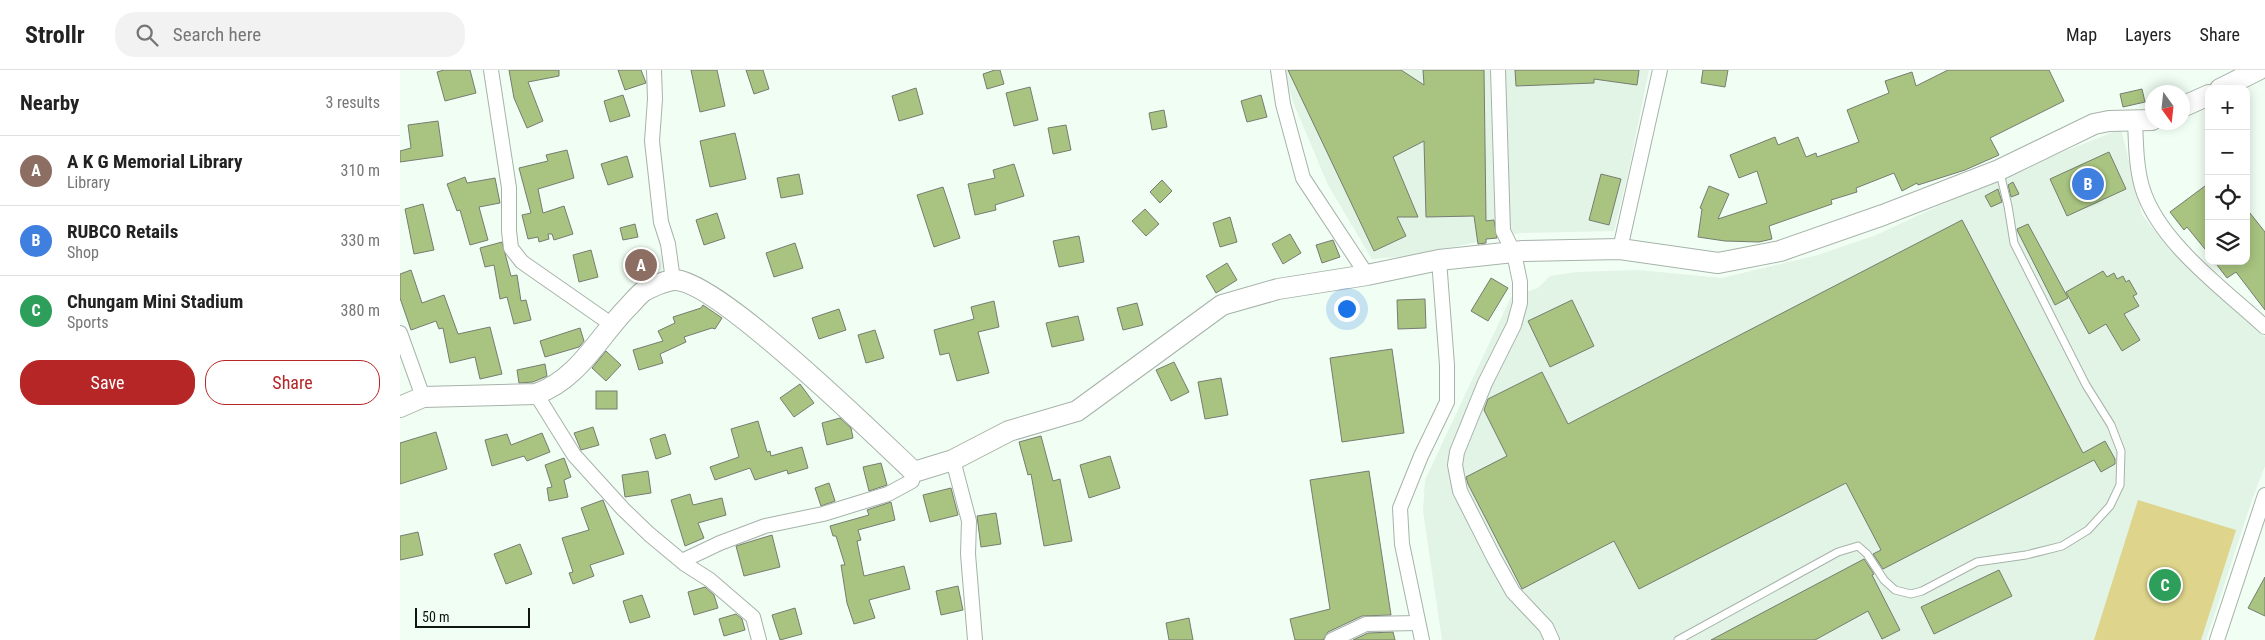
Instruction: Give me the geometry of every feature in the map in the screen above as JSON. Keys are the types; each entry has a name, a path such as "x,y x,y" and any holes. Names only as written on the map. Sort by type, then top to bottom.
{"main road":[{"path":"2228,85 2258,70"},
{"path":"2190,103 2205,96"},
{"path":"400,407 423,397 536,394 551,389 580,364 611,324 644,291 673,280 690,284 738,314 799,365 914,472 953,460 1009,431 1077,412 1222,305 1278,289 1367,275 1440,260 1514,253 1620,250 1718,263 1780,251 1883,215 1999,170 2094,124 2109,121 2144,121"}],"street":[{"path":"491,70 509,188 511,248 522,262 611,324"},
{"path":"654,70 655,99 652,141 661,222 668,244 673,280"},
{"path":"1278,70 1283,104 1303,178 1367,275"},
{"path":"1498,70 1503,231 1514,253 1520,282 1520,304 1514,325 1485,382 1457,452 1455,465 1460,491 1494,558 1513,592 1546,627 1552,640"},
{"path":"1620,250 1660,70"},
{"path":"2144,121 2138,163 2142,186 2161,227 2182,250 2265,327"},
{"path":"1422,640 1402,544 1400,508 1421,456 1447,402 1448,365 1440,260"},
{"path":"400,333 423,397"},
{"path":"536,394 574,455 623,509 682,562 710,580 753,617 759,640"},
{"path":"953,460 969,522 968,554 975,640"},
{"path":"682,562 720,543 765,526 823,514 888,494 912,481 914,472"},
{"path":"2217,640 2265,495"},
{"path":"1332,640 1366,624 1418,623"}],"lane":[{"path":"1678,640 1838,552 1858,546 1867,554 1884,580 1895,590 1911,594 1922,591 1977,562 2026,555 2062,546 2088,530 2110,506 2120,485 2121,451 2111,425 2086,385 2014,243 2008,206 1999,170"}],"shaded area":[{"path":"1284,70 1649,70 1614,231 1520,233 1409,256 1372,259 1328,185 1293,102"},
{"path":"2121,129 2142,215 2170,250 2265,337 2265,466 2206,640 1442,640 1423,511 1425,480 1511,297 1538,288 1550,276 1577,272 1638,270 1722,278 1818,255 1876,235 2010,173"},
{"path":"2138,500 2236,530 2201,640 2094,640"}],"building":[{"path":"444,70 470,70 476,93 445,101 437,72"},
{"path":"509,70 559,70 559,76 528,82 543,121 527,128 514,98"},
{"path":"618,70 641,70 646,83 625,90"},
{"path":"691,70 717,70 725,106 700,112"},
{"path":"746,70 763,70 769,89 754,94"},
{"path":"1000,70 1004,84 987,89 983,74"},
{"path":"1288,70 1401,70 1424,85 1423,70 1484,70 1486,221 1494,220 1497,238 1486,239 1486,243 1478,244 1474,216 1426,217 1424,141 1393,157 1418,217 1397,217 1406,236 1374,251"},
{"path":"1515,70 1639,70 1637,85 1594,79 1594,83 1516,86"},
{"path":"1703,70 1728,70 1725,87 1701,83"},
{"path":"1948,70 2049,70 2064,101 1990,138 1999,155 1965,170 1918,185 1917,183 1902,191 1894,173 1856,188 1857,192 1831,200 1832,204 1769,226 1772,239 1759,242 1725,241 1698,237 1702,209 1700,208 1709,186 1729,194 1718,219 1767,203 1757,171 1739,178 1730,155 1775,137 1778,145 1798,137 1806,157 1816,153 1817,157 1859,142 1847,110 1889,93 1885,81 1912,72 1916,86"},
{"path":"1030,87 1038,120 1014,126 1006,93"},
{"path":"916,88 923,114 899,121 892,96"},
{"path":"2142,89 2145,102 2123,107 2120,94"},
{"path":"623,95 630,116 610,122 604,101"},
{"path":"1261,95 1267,117 1247,122 1241,101"},
{"path":"1164,110 1167,127 1152,130 1149,113"},
{"path":"438,121 443,156 400,162 400,151 411,148 408,125"},
{"path":"1066,125 1071,150 1053,154 1048,128"},
{"path":"735,133 746,179 710,187 700,141"},
{"path":"567,150 574,178 538,189 543,213 564,206 573,234 554,240 552,234 548,234 549,239 539,242 538,237 528,239 522,215 531,213 519,168 548,161 546,155"},
{"path":"2109,152 2126,189 2067,216 2050,179"},
{"path":"627,156 633,177 608,185 601,164"},
{"path":"1014,164 1024,196 995,205 996,210 975,215 968,184 995,178 993,170"},
{"path":"799,174 803,194 781,198 777,178"},
{"path":"1601,174 1621,179 1609,225 1589,220"},
{"path":"465,177 467,183 495,178 500,203 479,207 488,240 470,245 460,210 457,211 447,184"},
{"path":"1162,180 1172,191 1160,203 1150,192"},
{"path":"2013,182 2019,194 2011,197 2008,185"},
{"path":"2205,186 2205,249 2187,227 2184,230 2170,212"},
{"path":"943,187 960,238 934,247 917,195"},
{"path":"1998,189 2002,202 1991,207 1985,196"},
{"path":"423,204 434,250 414,254 405,209"},
{"path":"1145,209 1159,224 1146,236 1132,221"},
{"path":"717,213 725,238 704,245 696,220"},
{"path":"2250,213 2265,232 2265,310 2236,272 2227,278 2217,265 2250,265"},
{"path":"1230,217 1237,242 1220,247 1213,223"},
{"path":"1962,220 2083,453 2105,441 2115,459 2115,464 2101,472 2094,460 1883,569 1873,554 1881,550 1846,483 1639,589 1614,541 1522,589 1466,477 1507,456 1484,410 1488,399 1542,372 1568,424"},
{"path":"635,224 638,237 623,240 620,228"},
{"path":"2028,224 2068,298 2055,305 2017,229"},
{"path":"1290,234 1301,253 1283,264 1272,244"},
{"path":"1079,236 1084,262 1059,267 1053,241"},
{"path":"1333,240 1340,257 1322,263 1316,245"},
{"path":"502,242 511,276 517,275 521,301 526,300 531,320 514,324 507,297 500,299 494,265 485,267 480,248"},
{"path":"795,243 803,268 774,277 766,253"},
{"path":"645,248 658,267 637,282 624,263"},
{"path":"591,250 598,277 579,282 573,255"},
{"path":"1227,263 1237,280 1216,293 1206,276"},
{"path":"411,270 422,303 444,295 458,334 490,327 502,374 480,379 475,357 450,363 443,328 439,329 436,321 411,330 400,298 400,274"},
{"path":"2103,271 2107,277 2114,273 2117,279 2123,276 2126,282 2129,280 2137,294 2133,296 2139,306 2124,314 2140,340 2122,351 2106,324 2089,334 2066,292"},
{"path":"1491,278 1508,288 1488,321 1471,311"},
{"path":"1425,299 1426,328 1398,329 1397,300"},
{"path":"1572,300 1594,346 1550,367 1528,321"},
{"path":"994,301 999,327 978,332 989,373 957,381 949,353 940,355 934,330 974,319 971,307"},
{"path":"1137,303 1143,325 1123,330 1117,308"},
{"path":"703,305 722,318 715,329 712,328 684,337 686,342 660,354 663,363 639,370 633,350 663,341 658,331 675,323 673,317 701,308"},
{"path":"839,309 846,330 819,339 812,318"},
{"path":"1078,316 1084,340 1052,347 1046,323"},
{"path":"580,328 584,341 579,347 545,357 540,341"},
{"path":"875,330 884,358 866,363 858,335"},
{"path":"1392,349 1404,433 1342,442 1330,358"},
{"path":"606,351 621,365 606,381 592,368"},
{"path":"1174,362 1189,392 1171,401 1156,370"},
{"path":"545,364 547,376 533,382 519,383 517,370"},
{"path":"1221,378 1228,415 1205,419 1198,382"},
{"path":"800,384 814,403 794,417 780,398"},
{"path":"596,391 617,391 617,409 596,409"},
{"path":"840,418 851,428 853,438 827,445 822,423"},
{"path":"758,421 767,452 770,451 771,456 802,447 808,468 788,474 787,470 755,480 750,468 715,480 710,467 739,457 731,429"},
{"path":"593,427 599,445 581,450 574,433"},
{"path":"436,432 447,469 400,484 400,443"},
{"path":"542,433 550,452 527,461 524,456 492,466 485,440 507,434 511,445"},
{"path":"665,434 671,454 656,459 650,439"},
{"path":"1041,436 1053,481 1060,479 1072,541 1044,546 1031,474 1028,475 1019,442"},
{"path":"1110,456 1120,488 1089,498 1080,465"},
{"path":"564,458 571,477 564,480 568,497 549,501 547,488 552,487 545,465"},
{"path":"881,463 887,485 869,491 863,467"},
{"path":"648,471 651,493 625,497 622,475"},
{"path":"1369,471 1391,615 1362,616 1328,632 1323,640 1295,640 1290,619 1330,609 1310,480"},
{"path":"829,483 835,501 821,506 815,488"},
{"path":"951,488 958,515 930,522 923,495"},
{"path":"690,494 693,505 722,498 726,515 698,523 704,538 685,546 671,500"},
{"path":"603,500 624,554 590,565 594,576 573,584 569,573 573,572 562,538 589,530 581,508"},
{"path":"891,502 895,520 858,530 861,540 857,541 864,576 904,566 910,589 869,600 875,618 854,624 847,603 841,565 845,565 836,536 833,536 830,526 869,515 867,510"},
{"path":"996,513 1001,544 981,547 977,516"},
{"path":"418,532 423,555 400,560 400,536"},
{"path":"772,535 780,567 744,576 736,546"},
{"path":"520,544 532,574 506,584 494,554"},
{"path":"1864,559 1874,574 1872,575 1900,630 1882,639 1868,611 1815,640 1711,640"},
{"path":"1999,570 2012,596 1934,634 1921,607"},
{"path":"2265,577 2265,616 2248,608"},
{"path":"958,586 963,610 941,615 936,591"},
{"path":"705,587 714,595 718,608 694,615 688,592"},
{"path":"642,595 650,617 630,623 623,601"},
{"path":"795,608 802,634 780,640 772,615"},
{"path":"736,614 742,619 745,630 724,636 719,619"},
{"path":"1189,618 1193,640 1169,640 1166,623"},
{"path":"1393,632 1395,640 1353,640 1368,633"}],"place":[{"name":"RUBCO Retails","path":"2088,184"},
{"name":"A K G Memorial Library","path":"641,265"},
{"name":"Chungam Mini Stadium","path":"2165,585"}]}
